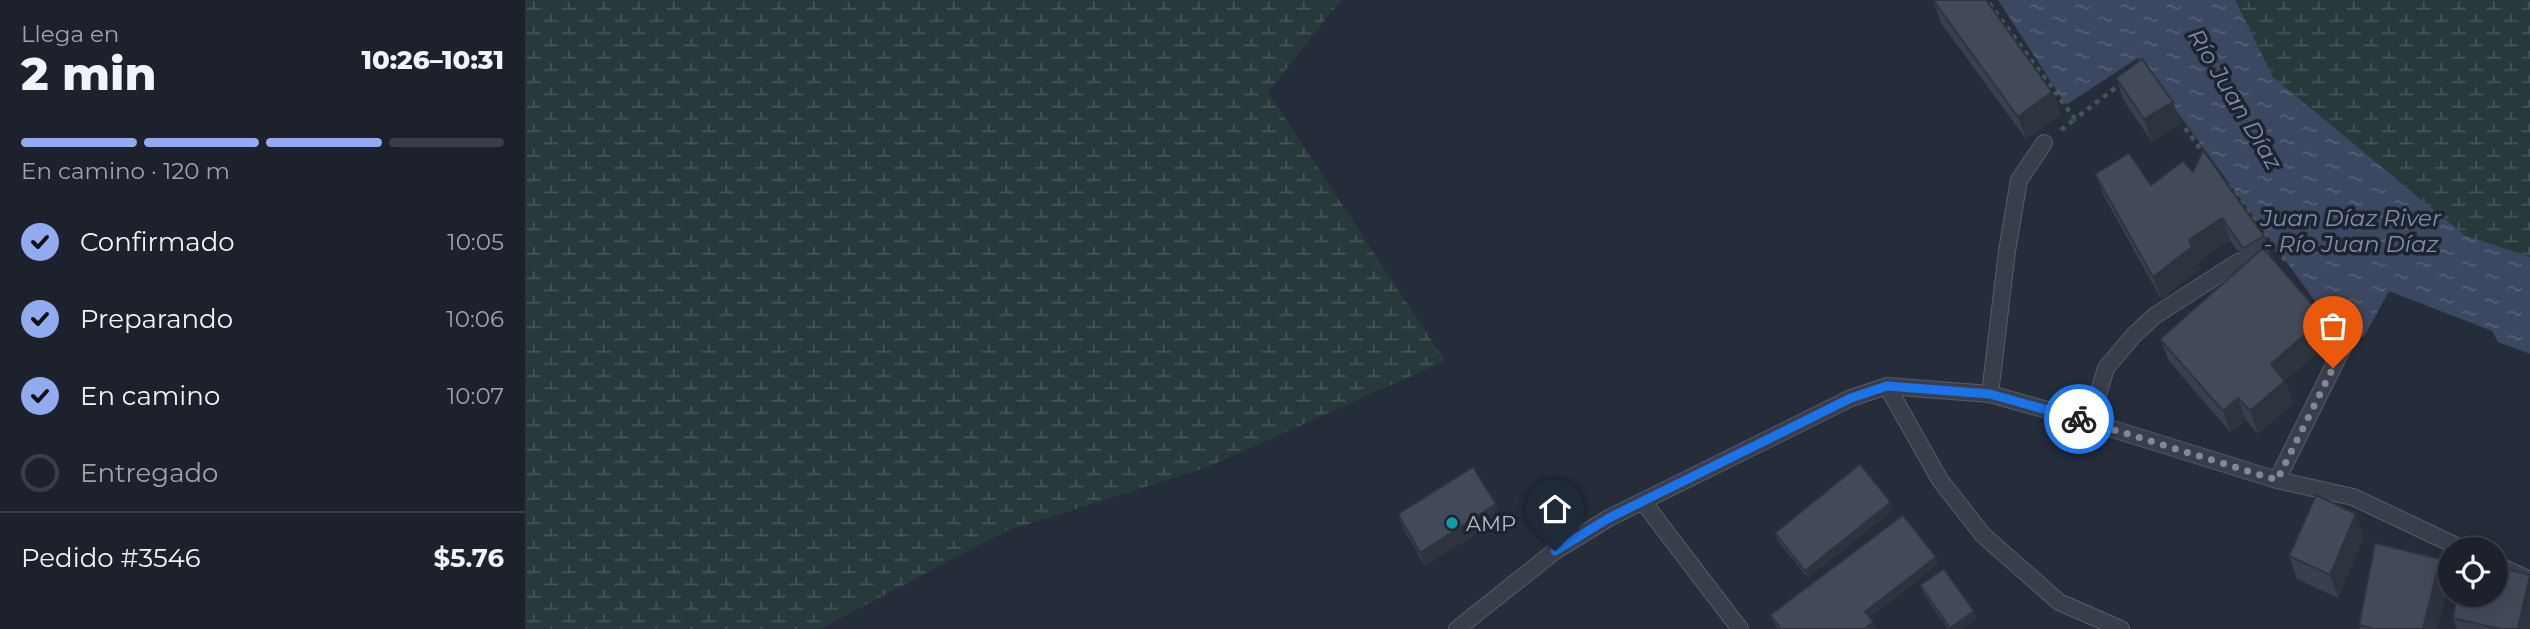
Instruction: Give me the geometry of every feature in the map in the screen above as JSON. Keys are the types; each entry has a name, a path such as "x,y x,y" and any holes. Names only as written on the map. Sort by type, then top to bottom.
{"lane":[{"path":"1990,394 2007,251 2019,180 2044,143"},
{"path":"2090,422 2106,369 2134,335 2153,317 2238,262"},
{"path":"2277,480 2344,345"},
{"path":"1887,386 1940,480 1983,535 2059,602 2121,629"},
{"path":"1457,629 1555,551 1609,518 1644,503 1851,398 1887,386 1990,394 2277,480 2353,497 2438,537"},
{"path":"1644,503 1740,629"},
{"path":"2508,570 2530,580"}],"path":[{"path":"1989,3 2075,119 2127,79"},
{"path":"2185,128 2210,161"},
{"path":"2227,183 2286,261"}],"green space":[{"path":"525,0 1341,0 1268,92 1445,361 1205,468 1006,531 820,629 525,629"},
{"path":"2235,0 2530,0 2530,257 2464,235 2273,77"}],"water":[{"name":"Juan Díaz River - Río Juan Díaz","path":"1998,0 2235,0 2273,77 2464,235 2530,257 2530,354 2498,342 2492,331 2389,291 2364,337 2351,331 2336,330 2138,58 2066,105"}],"building":[{"path":"1933,0 1986,0 2052,92 2018,117"},
{"path":"2142,59 2173,102 2144,119 2116,78"},
{"path":"2203,150 2264,236 2243,248 2222,218 2189,240 2192,247 2153,277 2095,174 2129,153 2151,185 2183,161 2193,172"},
{"path":"2263,248 2324,318 2271,364 2285,381 2250,411 2238,398 2223,411 2160,339"},
{"path":"1860,464 1891,502 1805,571 1775,533"},
{"name":"AMP","path":"1473,467 1496,504 1420,553 1398,514"},
{"path":"2316,495 2356,514 2330,575 2289,556"},
{"path":"1903,515 1936,557 1865,612 1873,622 1865,629 1781,629 1770,615"},
{"path":"2375,543 2438,559 2423,629 2374,629 2359,625"},
{"path":"1944,569 1974,611 1950,628 1920,585"},
{"path":"2508,569 2530,575 2518,629 2500,629 2453,618 2455,607 2508,607"}],"way so far":[{"path":"2079,419 2277,480 2333,368"}],"place":[{"name":"AMP","path":"1452,523"}],"route":[{"path":"1555,551 1609,518 1644,503 1851,398 1887,386 1990,394 2079,419"}],"water label":[{"name":"Río Juan Díaz","path":"2235,99"}]}
